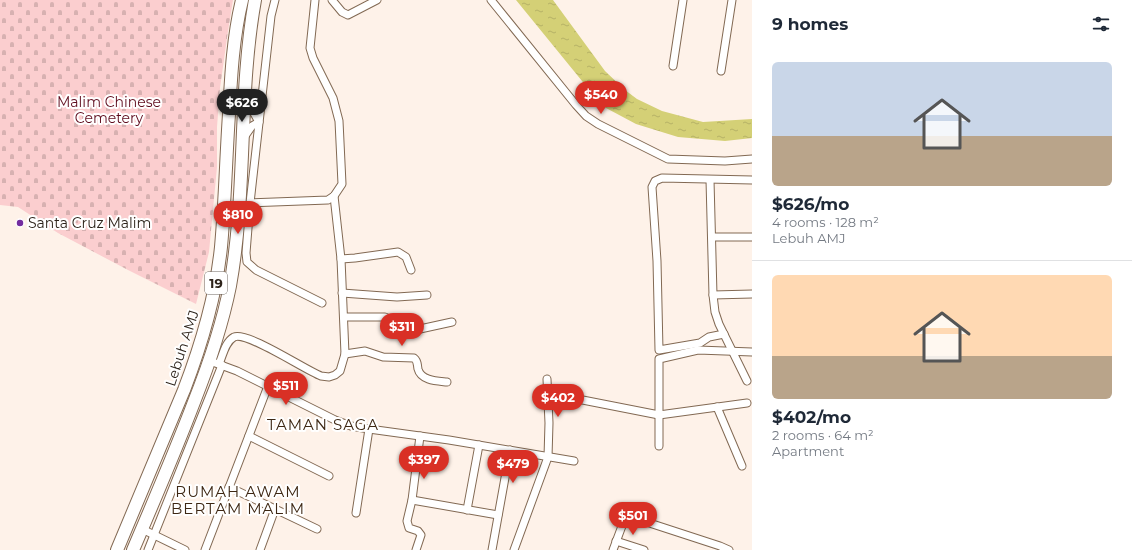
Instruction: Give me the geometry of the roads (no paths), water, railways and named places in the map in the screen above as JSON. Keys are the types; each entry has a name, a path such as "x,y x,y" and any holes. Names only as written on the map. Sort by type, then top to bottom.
{"highway":[{"name":"Lebuh AMJ","path":"117,550 187,384 208,318 215,287 223,214 232,59 242,0"},
{"name":"Lebuh AMJ","path":"133,550 181,437 217,364 233,264 240,201 244,97 251,24 255,0"}],"street":[{"path":"275,0 271,16 250,203 246,253 247,262 256,270 322,303"},
{"path":"250,203 328,200 334,196 342,184 339,121 333,98 313,58 310,48 315,0"},
{"path":"332,0 342,12 348,15 376,0"},
{"path":"492,0 576,105 586,116 598,124 668,159 725,161 752,159"},
{"path":"673,66 683,0"},
{"path":"721,71 732,0"},
{"path":"244,97 259,122"},
{"path":"242,141 246,132 259,122"},
{"path":"724,334 709,337 700,343 659,350 658,261 652,187 655,180 662,178 752,180"},
{"path":"710,180 714,312 747,381"},
{"path":"148,550 217,364 229,341 236,336 240,336 271,349 321,376 329,377 340,371 345,354 344,317 341,259 334,196"},
{"path":"712,237 752,236"},
{"path":"341,259 398,252 406,257 411,270"},
{"path":"342,293 397,297 427,295"},
{"path":"713,295 752,294"},
{"path":"344,317 385,317 400,324 420,329 452,322"},
{"path":"659,446 659,359 698,350 752,352"},
{"path":"345,354 365,351 383,357 414,358 418,362 419,373 423,377 447,382"},
{"path":"217,364 268,386 343,424 574,461"},
{"path":"514,550 548,457 549,423 546,379"},
{"path":"205,550 268,386"},
{"path":"547,393 659,415 747,403"},
{"path":"717,407 742,466"},
{"path":"356,513 368,429"},
{"path":"248,436 329,476"},
{"path":"416,550 421,535 418,531 409,528 407,521 412,500 420,436"},
{"path":"467,510 479,445"},
{"path":"492,550 510,450"},
{"path":"229,487 317,529"},
{"path":"412,500 498,515"},
{"path":"260,550 275,509"},
{"path":"613,550 625,521 627,518 631,517 729,550"},
{"path":"142,529 185,550"},
{"path":"616,541 644,550"}],"water":[{"path":"516,0 553,0 605,71 637,99 662,111 703,122 752,119 752,138 725,141 678,137 636,124 606,108 591,92"}],"place":[{"name":"Santa Cruz Malim","path":"20,223"}],"district":[{"name":"TAMAN SAGA","path":"323,424"},
{"name":"RUMAH AWAM BERTAM MALIM","path":"238,500"}],"park label":[{"name":"Malim Chinese Cemetery","path":"109,110"}]}
